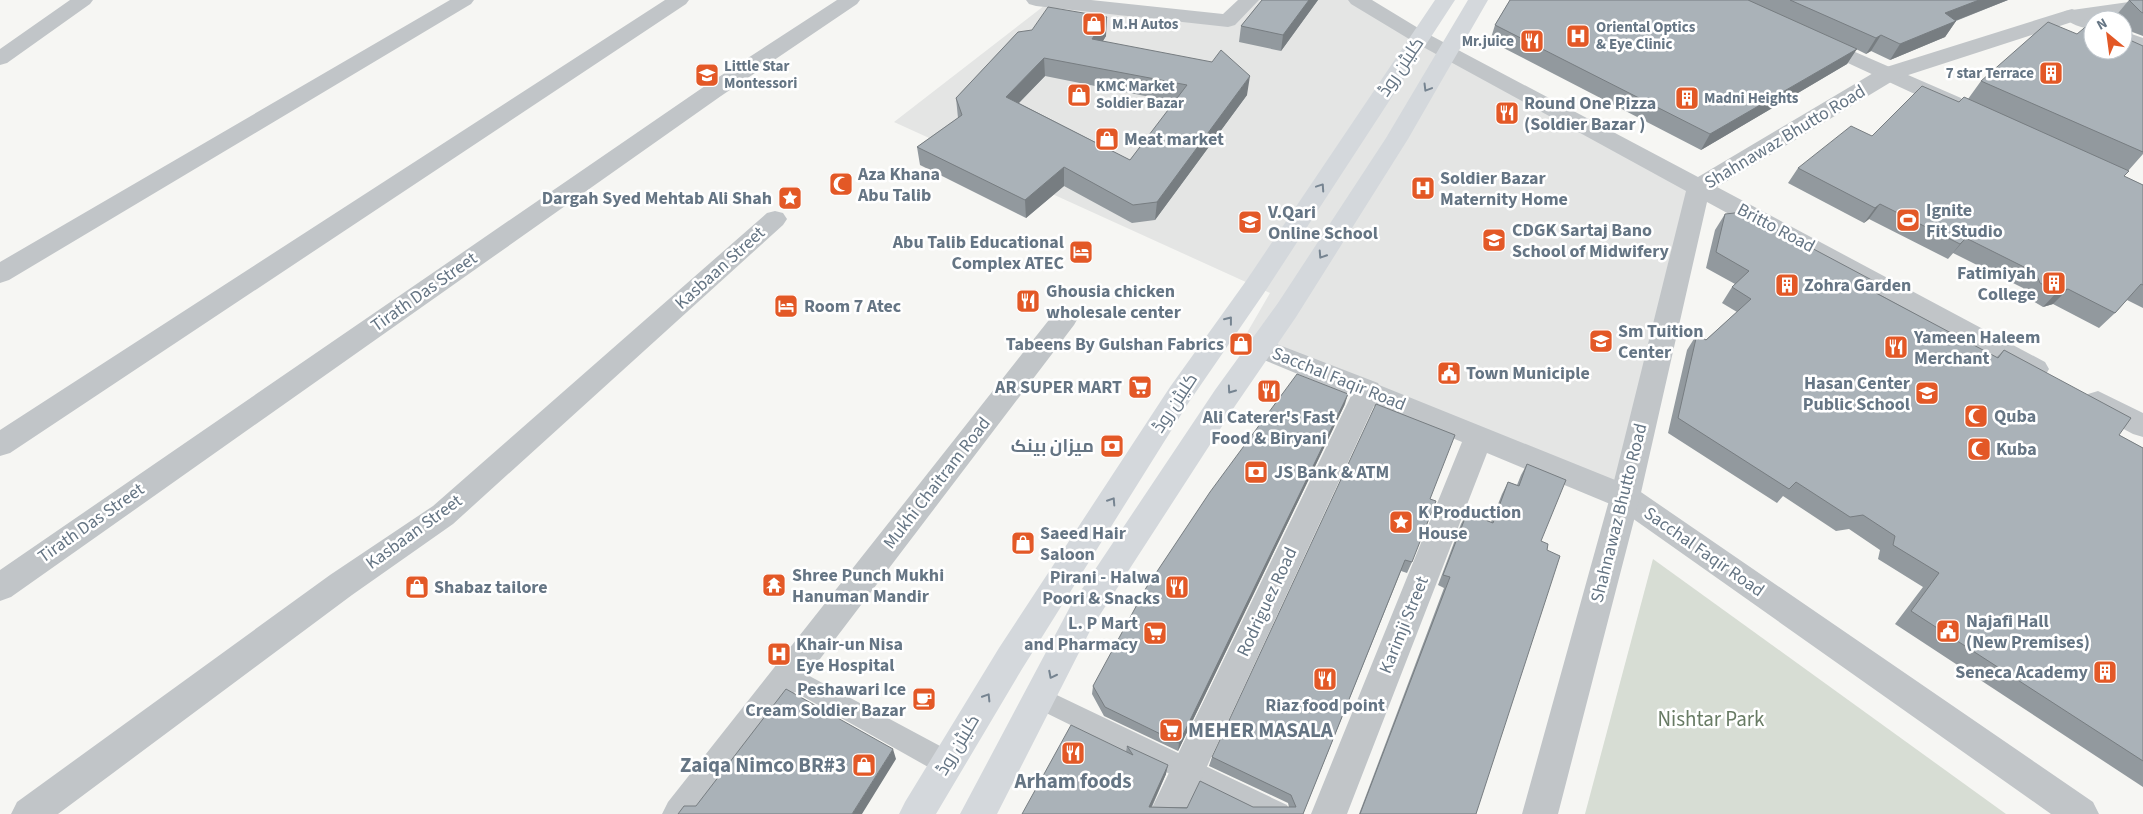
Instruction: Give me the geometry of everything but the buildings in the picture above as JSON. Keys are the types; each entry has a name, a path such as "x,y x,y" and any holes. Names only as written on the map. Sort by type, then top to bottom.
{"main road":[{"name":"کلیٹن روڈ","path":"917,814 946,763 1054,590 1222,329 1255,286 1445,0"},
{"name":"کلیٹن روڈ","path":"978,814 1081,617 1226,398 1287,310 1397,139 1478,0"}],"street":[{"path":"0,59 83,0"},
{"path":"0,274 464,0"},
{"path":"0,445 679,0"},
{"name":"Tirath Das Street","path":"0,586 713,91 850,0"},
{"path":"1036,0 1228,21 1249,0"},
{"name":"Britto Road","path":"1358,0 1421,38 2143,426"},
{"name":"Shahnawaz Bhutto Road","path":"1540,814 1625,497 1699,186 1888,74 2072,15 2143,6"},
{"path":"2072,15 2083,20"},
{"path":"1798,33 1967,110"},
{"name":"Kasbaan Street","path":"29,814 341,585 443,515 774,219"},
{"name":"Mukhi Chaitram Road","path":"680,814 1065,318"},
{"name":"Sacchal Faqir Road","path":"1261,348 1368,390 1625,497 2081,814"},
{"name":"Rodriguez Road","path":"1167,814 1368,390"},
{"name":"Karimji Street","path":"1330,814 1479,436"}],"lane":[{"path":"788,675 946,763"},
{"path":"1040,698 1278,814"}],"shaded area":[{"path":"1250,0 1354,0 1699,187 1625,497 1244,338 1270,293 894,122 1049,2 1228,21"}],"green space":[{"name":"Nishtar Park","path":"1653,559 2006,814 1585,814"}],"place":[{"name":"M.H Autos","path":"1094,24"},
{"name":"Oriental Optics & Eye Clinic","path":"1578,36"},
{"name":"Mr.juice","path":"1532,41"},
{"name":"7 star Terrace","path":"2051,73"},
{"name":"Little Star Montessori","path":"707,75"},
{"name":"KMC Market Soldier Bazar","path":"1079,95"},
{"name":"Madni Heights","path":"1687,98"},
{"name":"Round One Pizza (Soldier Bazar )","path":"1507,113"},
{"name":"Meat market","path":"1107,139"},
{"name":"Aza Khana Abu Talib","path":"841,184"},
{"name":"Soldier Bazar Maternity Home","path":"1423,188"},
{"name":"Dargah Syed Mehtab Ali Shah","path":"790,198"},
{"name":"Ignite Fit Studio","path":"1908,220"},
{"name":"V.Qari Online School","path":"1250,222"},
{"name":"CDGK Sartaj Bano School of Midwifery","path":"1494,240"},
{"name":"Abu Talib Educational Complex ATEC","path":"1081,252"},
{"name":"Fatimiyah College","path":"2054,283"},
{"name":"Zohra Garden","path":"1787,285"},
{"name":"Ghousia chicken wholesale center","path":"1028,301"},
{"name":"Room 7 Atec","path":"786,306"},
{"name":"Sm Tuition Center","path":"1601,341"},
{"name":"Tabeens By Gulshan Fabrics","path":"1241,344"},
{"name":"Yameen Haleem Merchant","path":"1896,347"},
{"name":"Town Municiple","path":"1449,373"},
{"name":"AR SUPER MART","path":"1140,387"},
{"name":"Ali Caterer's Fast Food & Biryani","path":"1269,391"},
{"name":"Hasan Center Public School","path":"1927,393"},
{"name":"Quba","path":"1976,416"},
{"name":"میزان بینک","path":"1112,446"},
{"name":"Kuba","path":"1979,449"},
{"name":"JS Bank & ATM","path":"1256,472"},
{"name":"K Production House","path":"1401,522"},
{"name":"Saeed Hair Saloon","path":"1023,543"},
{"name":"Shree Punch Mukhi Hanuman Mandir","path":"774,585"},
{"name":"Shabaz tailore","path":"417,587"},
{"name":"Pirani - Halwa Poori & Snacks","path":"1177,587"},
{"name":"Najafi Hall (New Premises)","path":"1948,631"},
{"name":"L. P Mart and Pharmacy","path":"1155,633"},
{"name":"Khair-un Nisa Eye Hospital","path":"779,654"},
{"name":"Seneca Academy","path":"2105,672"},
{"name":"Riaz food point","path":"1325,679"},
{"name":"Peshawari Ice Cream Soldier Bazar","path":"924,699"},
{"name":"MEHER MASALA","path":"1171,730"},
{"name":"Arham foods","path":"1073,753"},
{"name":"Zaiqa Nimco BR#3","path":"864,765"}]}
